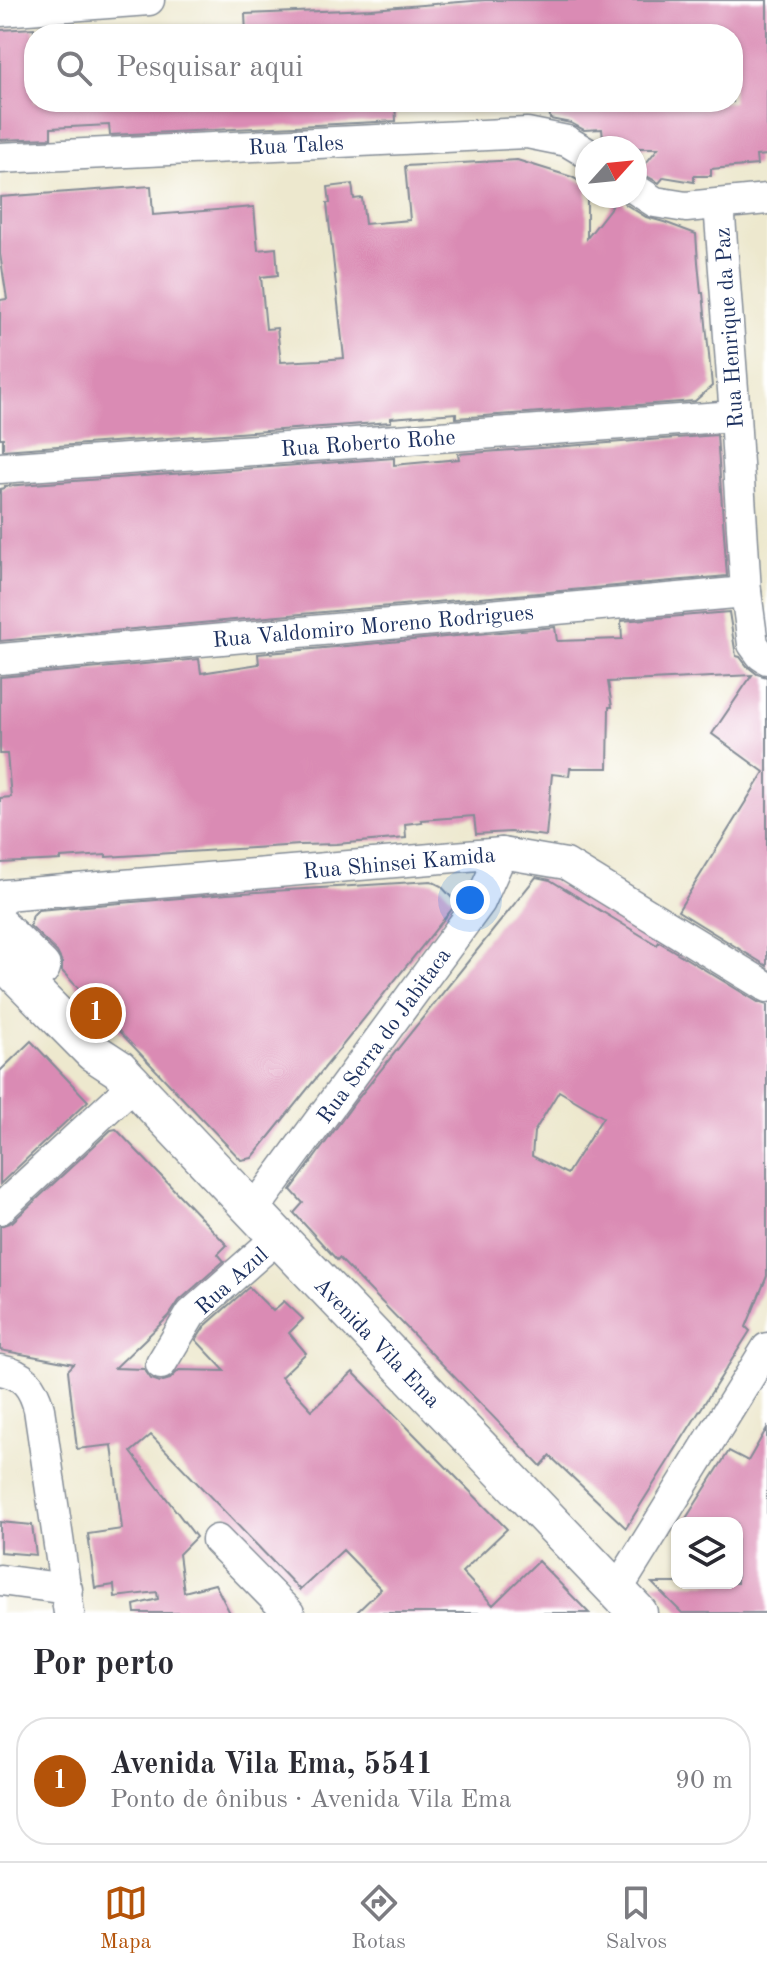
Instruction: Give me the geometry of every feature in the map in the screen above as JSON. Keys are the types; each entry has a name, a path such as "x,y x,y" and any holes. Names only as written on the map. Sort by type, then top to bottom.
{"main road":[{"name":"Avenida Vila Ema","path":"0,927 106,1035 126,1076"},
{"name":"Avenida Vila Ema","path":"0,958 93,1052 126,1076 628,1602"}],"street":[{"path":"0,11 149,0"},
{"name":"Rua Tales","path":"0,158 527,133 567,141 575,146"},
{"path":"647,197 655,202 686,207 767,199"},
{"name":"Rua Henrique da Paz","path":"719,204 746,592 760,651"},
{"name":"Rua Roberto Rohe","path":"0,468 735,416"},
{"name":"Rua Valdomiro Moreno Rodrigues","path":"0,659 746,592"},
{"name":"Rua Shinsei Kamida","path":"0,903 5,895 502,853 566,864 767,987"},
{"name":"Rua Serra do Jabitaca","path":"266,1224 480,902 502,853"},
{"path":"0,1209 126,1076"},
{"name":"Rua Azul","path":"161,1364 191,1314 266,1224"},
{"path":"628,1602 767,1348"},
{"path":"0,1370 25,1380 35,1392 68,1601 0,1580"},
{"path":"217,1540 289,1613"}],"building":[{"path":"485,0 767,0 767,155 756,156 757,165 711,169 711,176 694,176 694,182 664,177 659,183 647,176 647,162 658,148 647,148 647,136 603,136 602,129 584,130 571,123 550,119 550,112 743,112 743,24 246,24 245,14 372,9"},
{"path":"24,29 24,112 396,112 396,121 110,135 109,125 51,128 51,138 0,140 0,30"},
{"path":"517,160 575,179 575,208 587,208 587,238 610,208 631,208 646,217 696,234 712,386 695,401 456,418 456,413 391,418 391,422 3,450 3,438 0,438 0,300 7,299 0,254 0,197 151,186 153,215 254,207 258,250 276,248 278,275 261,277 266,329 277,328 281,362 320,360 344,358 327,203 330,203 328,187 352,184 354,199 362,198 365,224 410,220 405,166"},
{"path":"717,435 727,576 0,641 0,489 5,486 394,458 394,465 459,459 458,454"},
{"path":"729,612 736,656 757,674 767,677 767,966 678,911 764,772 712,734 752,675 608,682 612,707 609,707 608,768 570,768 569,776 552,774 546,836 510,832 476,834 474,816 405,824 406,838 0,863 0,798 11,797 7,754 0,754 0,677 199,659 201,673 259,664 258,654 555,627 557,641 622,639 621,621"},
{"path":"536,877 550,880 657,945 659,942 767,1005 767,1276 746,1327 750,1331 626,1528 550,1456 541,1466 294,1213 303,1203 291,1190 355,1102","holes":["559,1091 603,1117 567,1174 532,1156 534,1132"]},
{"path":"431,881 441,886 453,899 453,908 252,1158 241,1160 62,971 57,952 30,926 38,910"},
{"path":"31,1041 88,1101 0,1184 0,1071"},
{"path":"116,1129 227,1245 218,1254 224,1261 179,1301 169,1316 115,1368 144,1369 151,1379 160,1382 170,1379 179,1370 225,1371 196,1340 205,1326 249,1287 273,1311 284,1301 303,1319 289,1333 306,1353 281,1377 312,1410 353,1372 507,1529 462,1572 493,1605 538,1561 589,1613 356,1613 381,1589 343,1550 300,1590 151,1435 131,1452 196,1537 179,1554 184,1592 215,1584 230,1613 135,1613 134,1605 158,1599 157,1592 115,1597 114,1585 95,1588 88,1534 122,1529 112,1445 77,1449 68,1370 74,1364 0,1350 0,1226 12,1222 111,1130"},
{"path":"767,1428 767,1613 682,1613 652,1583 671,1583 671,1589 743,1589 743,1517 687,1517 729,1451 748,1461"},
{"path":"0,1522 32,1525 36,1555 0,1552"}],"place":[{"name":"Avenida Vila Ema, 5541","path":"96,1013"}]}
